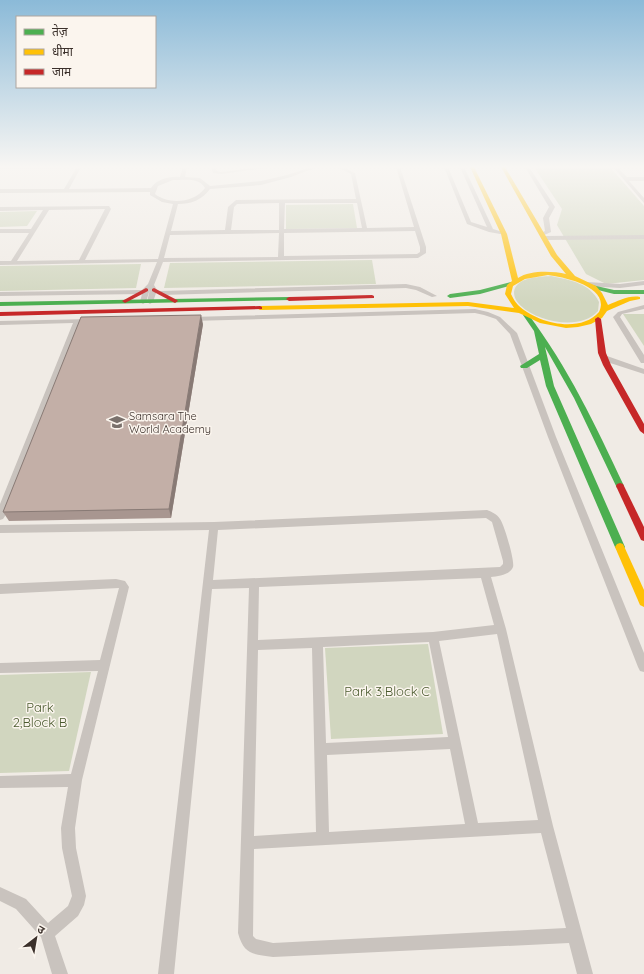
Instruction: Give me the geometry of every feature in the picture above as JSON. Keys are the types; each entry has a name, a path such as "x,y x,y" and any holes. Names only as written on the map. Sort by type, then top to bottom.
{"main road":[{"path":"494,212 504,234 513,282 508,289 510,301 537,329 572,386 644,537"},
{"path":"529,212 554,256 572,278"},
{"path":"0,304 465,295 486,292 532,274 548,273 572,278 590,286 614,292 644,292"},
{"path":"590,286 602,296 605,309"},
{"path":"123,302 151,290 175,301"},
{"path":"0,314 468,304 523,313 541,322 564,326 578,325 598,319 605,309 629,299 644,298"},
{"path":"598,319 604,358 644,431"},
{"path":"537,329 550,386 644,602"},
{"path":"524,366 543,355"}],"street":[{"path":"13,263 44,212"},
{"path":"81,262 106,212"},
{"path":"146,302 151,290 173,212"},
{"path":"228,232 230,212"},
{"path":"282,212 282,259"},
{"path":"361,212 365,230"},
{"path":"0,263 418,256 421,255 423,251 413,212"},
{"path":"464,212 469,224 504,234"},
{"path":"483,212 491,230"},
{"path":"544,238 548,232 546,218 549,212"},
{"path":"168,233 418,229"},
{"path":"0,231 33,231"},
{"path":"544,238 644,237"},
{"path":"544,238 644,241"},
{"path":"590,286 620,286 644,283"},
{"path":"0,294 406,286 418,288 434,296"},
{"path":"418,313 427,305"},
{"path":"644,307 620,313 616,317 644,361"},
{"path":"187,319 475,311 498,318 512,331 524,366 644,667"},
{"path":"0,323 98,321"},
{"path":"0,516 77,322"},
{"path":"604,358 644,372"},
{"path":"0,529 214,526 487,514 496,520 508,561 508,566 502,571 486,573 207,585"},
{"path":"166,974 214,526"},
{"path":"486,573 501,629 546,826 585,974"},
{"path":"0,589 116,583 121,584 124,587 124,593 104,665 76,780 68,828 68,838 79,896 77,905 73,911 47,933"},
{"path":"254,583 245,933 247,940 252,946 273,950 574,935"},
{"path":"252,645 433,637 501,629"},
{"path":"433,637 473,830"},
{"path":"317,642 323,839"},
{"path":"0,668 104,665"},
{"path":"320,749 454,743"},
{"path":"0,782 76,780"},
{"path":"248,843 546,826"},
{"path":"0,894 21,904 47,933 60,974"}],"green space":[{"path":"0,212 36,212 27,226 0,227"},
{"path":"286,212 354,212 357,228 286,229"},
{"path":"561,212 644,212 644,280 606,284 586,274 557,225"},
{"path":"372,260 376,284 164,288 170,263"},
{"path":"141,264 136,288 0,291 0,266"},
{"path":"551,276 585,286 599,302 598,311 591,317 581,321 560,322 548,320 528,312 518,303 514,292 519,283 529,279"},
{"path":"623,314 644,314 644,346"},
{"name":"Park 3,Block C","path":"428,644 443,734 331,739 325,648"},
{"name":"Park 2,Block B","path":"91,672 69,771 0,773 0,675"}],"building":[{"name":"Samsara The World Academy","path":"201,315 169,509 3,512 81,317"}],"traffic: fast":[{"path":"450,296 480,292 511,284"},
{"path":"592,287 614,292 644,292"},
{"path":"0,304 289,299"},
{"path":"526,315 554,355 566,376 620,486"},
{"path":"537,329 550,386 620,547"},
{"path":"524,366 543,355"}],"traffic: slow":[{"path":"494,212 504,234 515,280"},
{"path":"529,212 554,256 572,277"},
{"path":"548,273 587,283 599,293 605,305 604,310 597,318 588,323 566,326 531,317 514,305 508,294 510,285 523,277 548,273"},
{"path":"605,309 629,299 638,298"},
{"path":"260,308 468,304 520,311"},
{"path":"620,547 644,602"}],"traffic: jam":[{"path":"125,301 146,290"},
{"path":"154,290 175,301"},
{"path":"289,299 372,297"},
{"path":"0,314 260,308"},
{"path":"598,319 602,353 607,365 644,431"},
{"path":"620,486 644,537"}],"place":[{"name":"Samsara The World Academy","path":"117,422"}]}
